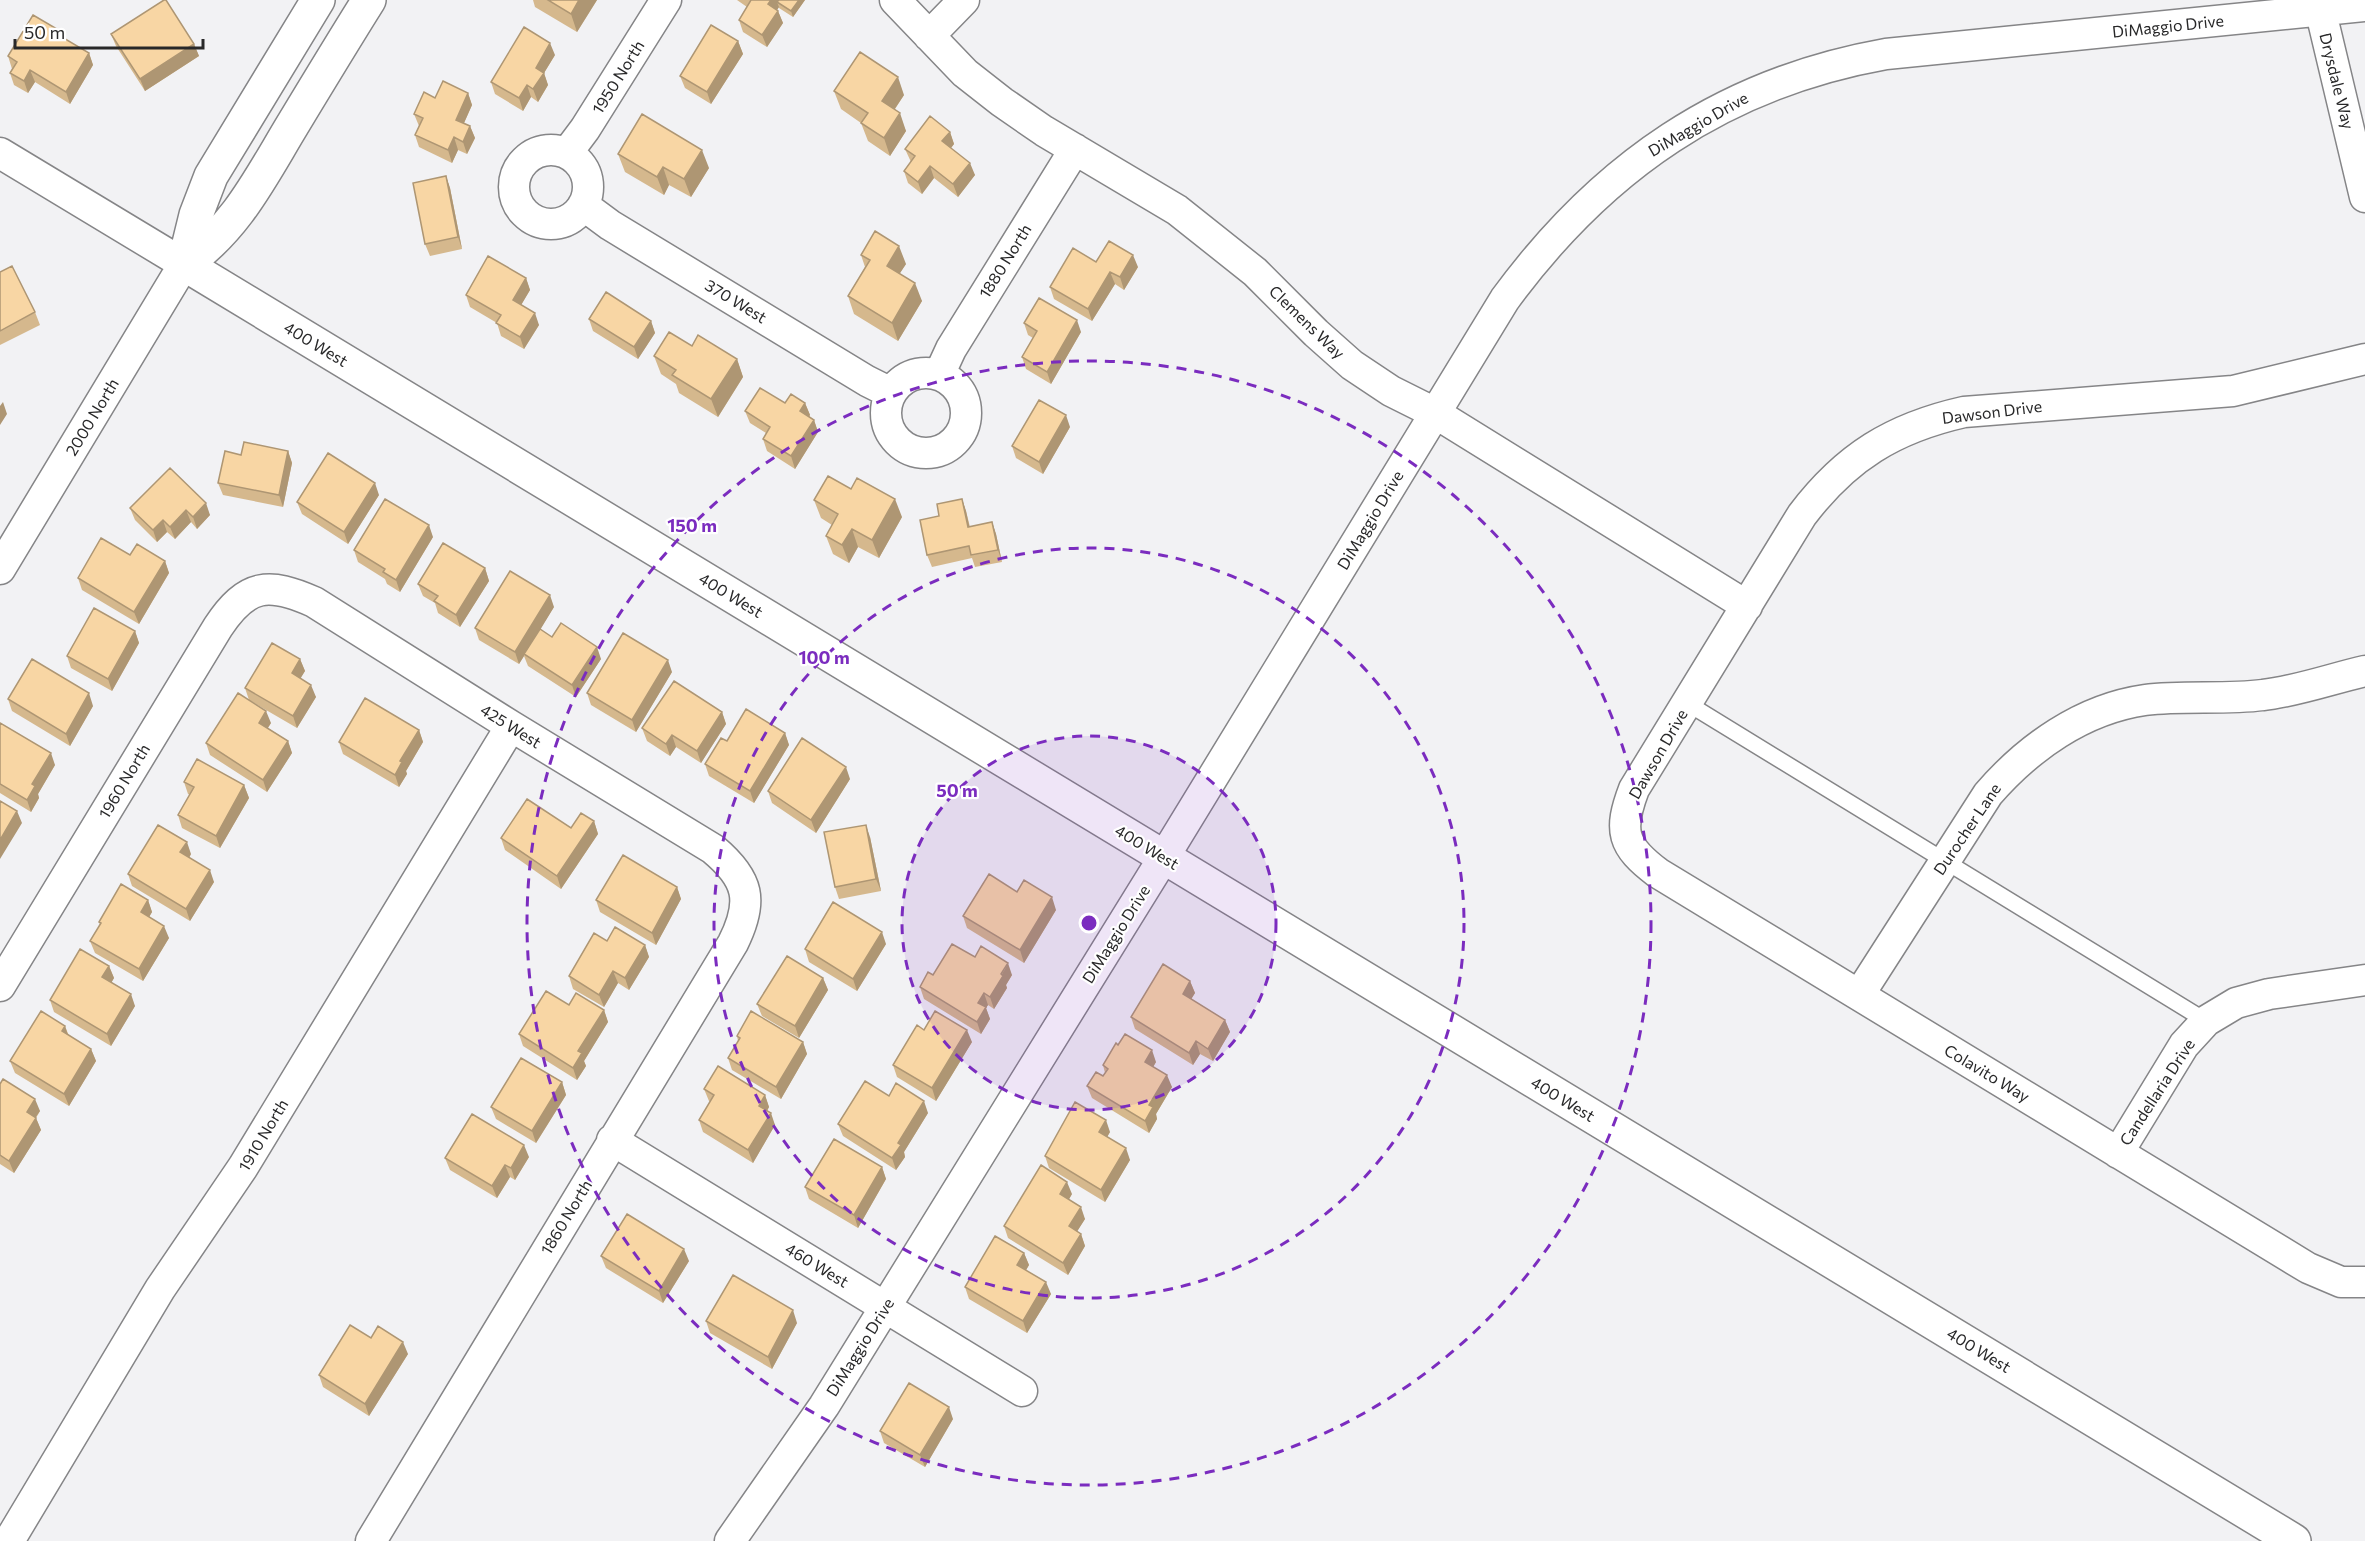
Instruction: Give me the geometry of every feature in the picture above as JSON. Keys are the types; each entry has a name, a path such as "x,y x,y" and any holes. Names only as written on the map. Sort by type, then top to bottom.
{"street":[{"name":"2000 North","path":"0,569 184,264 202,194 211,176 318,0"},
{"name":"2000 North","path":"184,264 204,250 239,212 369,0"},
{"name":"1950 North","path":"567,153 585,129 666,0"},
{"name":"Clemens Way","path":"895,0 965,73 1002,102 1177,210 1210,234 1255,272 1316,333 1352,365 1391,392 1435,413 1747,606"},
{"path":"929,36 964,0"},
{"name":"DiMaggio Drive","path":"730,1541 824,1406 1164,857 1505,299 1527,268 1607,185 1639,159 1708,115 1745,96 1814,69 1886,54 2319,5 2365,6"},
{"name":"Drysdale Way","path":"2319,5 2365,197"},
{"name":"1880 North","path":"939,375 951,349 1075,149"},
{"path":"547,150 567,153 576,159 587,176 587,196 584,205 569,220 549,225 530,218 517,203 514,193 516,173 528,157 547,150"},
{"name":"400 West","path":"0,153 2294,1541"},
{"name":"370 West","path":"584,205 639,243 867,381 891,393"},
{"name":"Dawson Drive","path":"1626,835 1624,814 1634,789 1802,515 1818,494 1858,457 1880,442 1907,428 1935,418 1964,412 2233,391 2365,359"},
{"path":"917,374 939,375 957,386 966,406 967,417 959,438 941,451 919,453 908,450 892,436 887,426 886,414 891,393 906,378 917,374"},
{"name":"425 West","path":"263,590 277,588 314,602 713,849 738,874 744,888"},
{"name":"1960 North","path":"0,986 11,943 227,613 246,596 263,590"},
{"name":"Durocher Lane","path":"1859,995 1972,815 2005,774 2045,740 2093,715 2145,700 2265,695 2365,671"},
{"name":"1910 North","path":"9,1541 160,1289 243,1167 511,726"},
{"name":"Colavito Way","path":"1626,835 1636,857 1658,873 2308,1268 2342,1282 2365,1282"},
{"name":"1860 North","path":"370,1541 733,942 745,915 744,888"},
{"name":"Candellaria Drive","path":"2118,1153 2184,1046 2206,1021 2236,1003 2269,994 2365,980"},
{"name":"460 West","path":"612,1140 1022,1391"}],"lane":[{"path":"1687,703 2206,1021"}],"building":[{"path":"164,0 194,44 140,79 111,34"},
{"path":"548,0 579,0 571,14"},
{"path":"751,0 771,0 768,4 778,11 762,35 739,20"},
{"path":"779,0 799,0 791,11 777,2"},
{"path":"33,15 57,29 55,33 89,53 66,92 30,70 24,81 10,73 17,62 8,56"},
{"path":"711,25 738,41 707,92 680,76"},
{"path":"524,27 550,43 536,68 544,73 533,89 527,85 519,98 491,82"},
{"path":"860,52 898,77 882,101 900,113 884,138 861,123 868,113 834,91"},
{"path":"443,81 468,93 456,120 470,126 463,142 454,137 448,150 415,135 423,118 414,114 424,92 435,98"},
{"path":"642,114 702,150 684,179 663,167 657,177 618,154"},
{"path":"930,116 950,132 942,141 970,163 953,184 930,166 918,182 904,171 915,156 905,149"},
{"path":"446,176 458,237 425,244 413,183"},
{"path":"875,231 899,246 887,266 915,283 892,323 848,296 870,260 861,255"},
{"path":"1109,241 1133,255 1120,277 1110,272 1088,309 1050,287 1073,248 1096,262"},
{"path":"488,256 526,278 513,300 535,313 520,337 496,323 501,315 466,295"},
{"path":"12,266 35,312 0,331 0,272"},
{"path":"606,292 651,321 634,347 589,319"},
{"path":"1039,298 1077,320 1047,372 1022,357 1037,331 1024,323"},
{"path":"669,332 692,346 698,335 737,359 711,399 672,375 676,370 654,356"},
{"path":"760,388 785,403 791,394 805,403 800,411 814,420 791,456 763,439 770,427 745,411"},
{"path":"1039,400 1066,415 1039,462 1012,446"},
{"path":"244,442 288,451 279,495 218,483 225,451 241,455"},
{"path":"328,453 375,483 344,532 297,502"},
{"path":"170,468 206,503 193,517 186,510 170,527 163,520 153,530 130,508"},
{"path":"828,476 851,489 857,478 895,499 872,540 852,529 842,545 826,536 838,514 814,500"},
{"path":"385,499 429,525 396,580 383,572 385,569 354,550"},
{"path":"962,499 968,527 992,522 998,550 971,555 969,546 927,555 920,520 939,516 937,504"},
{"path":"101,538 130,555 137,544 165,561 134,612 78,578"},
{"path":"443,543 485,568 456,615 434,601 438,596 418,584"},
{"path":"510,571 550,595 515,652 475,628"},
{"path":"94,608 135,631 108,679 67,656"},
{"path":"561,623 597,647 572,685 524,654 540,629 552,637"},
{"path":"623,633 668,660 632,720 587,693"},
{"path":"272,643 300,659 292,673 311,685 293,716 245,688"},
{"path":"32,659 89,693 66,734 8,699"},
{"path":"674,681 722,712 697,751 672,735 666,744 642,728"},
{"path":"238,693 266,711 259,723 288,741 263,780 206,743"},
{"path":"365,698 419,730 400,761 402,762 395,775 339,742"},
{"path":"746,709 785,733 750,791 705,764 721,738 727,741"},
{"path":"0,723 51,753 32,784 35,786 27,800 0,784"},
{"path":"802,738 846,767 811,820 768,791"},
{"path":"197,759 244,785 216,836 178,815 194,787 184,782"},
{"path":"527,799 571,828 581,813 594,821 557,876 501,838"},
{"path":"0,801 17,811 0,840"},
{"path":"158,825 187,842 180,852 210,870 186,909 128,874"},
{"path":"866,825 876,879 835,887 824,832"},
{"path":"623,855 677,887 652,933 596,900"},
{"path":"989,874 1017,892 1024,880 1052,897 1020,950 963,916"},
{"path":"121,884 148,900 141,912 164,926 139,969 90,941"},
{"path":"833,902 882,932 853,979 805,949"},
{"path":"615,927 645,945 625,978 613,971 599,995 569,976 594,933 607,941"},
{"path":"952,944 975,957 981,946 1008,963 990,997 984,993 978,1003 986,1007 977,1022 920,987 928,972 933,975"},
{"path":"80,949 109,966 102,977 131,994 107,1034 50,1000"},
{"path":"787,956 823,978 795,1026 757,1004"},
{"path":"1163,964 1190,981 1183,994 1225,1020 1208,1049 1196,1041 1189,1053 1131,1017"},
{"path":"546,991 569,1005 576,993 604,1010 578,1051 582,1053 573,1068 519,1034"},
{"path":"41,1011 65,1026 62,1031 91,1049 64,1094 10,1061"},
{"path":"751,1011 803,1042 776,1087 728,1058 740,1038 737,1036"},
{"path":"935,1011 967,1030 932,1088 893,1065 917,1025 924,1030"},
{"path":"1125,1034 1152,1050 1145,1062 1167,1075 1149,1105 1153,1107 1145,1121 1087,1086 1096,1072 1103,1076 1108,1069 1103,1065 1116,1043 1118,1045"},
{"path":"521,1058 562,1082 532,1131 491,1107"},
{"path":"718,1066 765,1095 759,1106 771,1113 748,1150 699,1120 714,1095 704,1089"},
{"path":"3,1079 35,1099 27,1112 36,1118 9,1161 0,1155 0,1084"},
{"path":"865,1081 889,1096 896,1083 924,1101 898,1143 901,1145 892,1158 838,1124"},
{"path":"1075,1102 1106,1120 1099,1132 1126,1148 1101,1190 1045,1156"},
{"path":"472,1114 524,1145 511,1168 505,1165 492,1186 445,1158"},
{"path":"834,1139 882,1167 854,1215 805,1187"},
{"path":"1041,1165 1067,1182 1060,1194 1081,1207 1069,1226 1081,1234 1063,1263 1004,1226"},
{"path":"627,1214 684,1249 659,1291 601,1256"},
{"path":"995,1236 1024,1253 1017,1265 1046,1282 1023,1321 965,1287"},
{"path":"733,1275 793,1310 768,1357 706,1321"},
{"path":"350,1325 371,1338 378,1326 403,1342 365,1404 319,1375"},
{"path":"909,1383 949,1407 920,1455 880,1431"}]}
